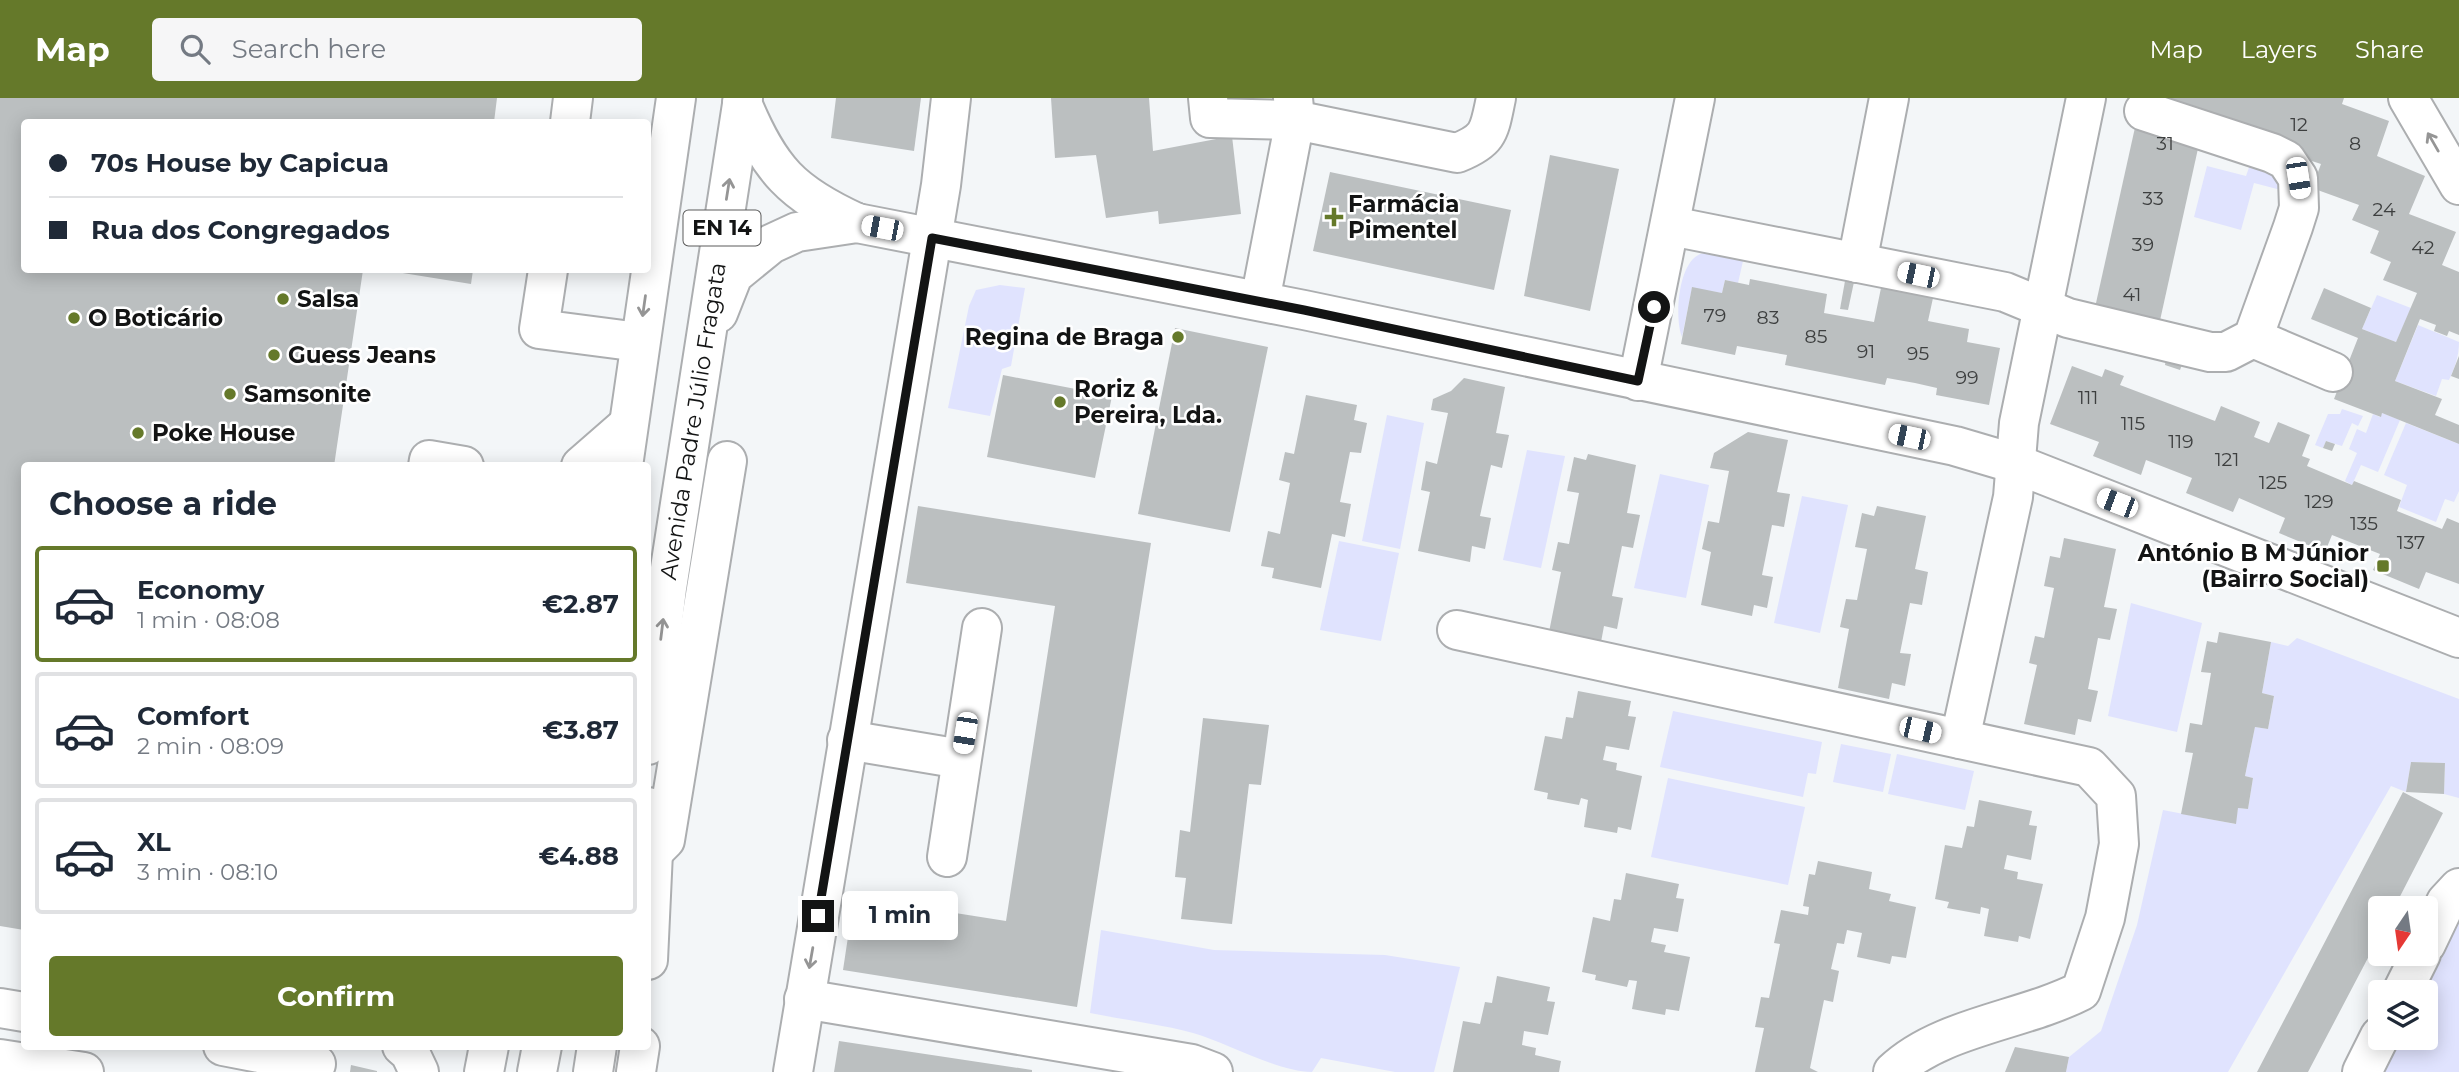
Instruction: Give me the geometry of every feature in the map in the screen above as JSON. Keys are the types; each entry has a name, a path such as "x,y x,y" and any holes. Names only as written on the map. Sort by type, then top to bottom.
{"main road":[{"path":"570,119 573,98"},
{"path":"793,1072 932,238 951,98"},
{"path":"1208,98 1210,118 1294,109 1457,153 1479,144 1490,126 1496,98"},
{"path":"1638,381 1695,98"},
{"path":"1857,263 1889,98"},
{"path":"1960,739 2013,497 2019,424 2086,98"},
{"path":"2408,98 2459,185"},
{"path":"742,101 761,148 784,175 811,201 857,223 1260,301 1955,446 2016,464 2459,638"},
{"name":"Avenida Padre Júlio Fragata","path":"651,724 702,354 742,101"},
{"name":"EN 14","path":"651,253 671,104"},
{"path":"1260,301 1294,109"},
{"path":"1671,226 2005,292 2068,318 2210,352 2226,352 2253,338 2299,208 2298,178 2286,160 2272,153 2144,111"},
{"path":"702,354 733,275 771,244 797,232 857,223"},
{"path":"548,273 539,329 639,342"},
{"name":"EN 14","path":"623,462 648,273"},
{"path":"2253,338 2333,372"},
{"path":"586,462 628,425"},
{"path":"653,852 665,840 727,461"},
{"path":"947,857 982,628"},
{"path":"1457,630 2089,767 2116,796 2119,844 2105,918 2081,991 2034,1012 1930,1044 1893,1072"},
{"path":"848,740 961,759"},
{"path":"651,834 651,895"},
{"path":"2438,919 2446,902 2459,888"},
{"path":"804,999 1192,1064 1213,1072"},
{"path":"0,1009 21,1012"},
{"path":"249,1050 319,1061"},
{"path":"406,1050 419,1072"},
{"path":"484,1072 488,1050"},
{"path":"537,1072 541,1050"},
{"path":"593,1072 596,1050"},
{"path":"636,1072 639,1050"},
{"path":"2362,1072 2373,1050"},
{"path":"0,1059 58,1064"}],"shaded area":[{"path":"2269,158 2281,190 2254,183 2241,230 2194,217 2207,166 2246,176 2252,159"},
{"path":"1704,253 1743,261 1738,283 1725,280 1722,293 1692,288 1682,337 1678,316 1680,289 1688,265 1695,257"},
{"path":"1000,285 1025,288 1011,366 1002,369 990,416 948,408 969,306 976,290"},
{"path":"2377,295 2411,308 2396,342 2362,329"},
{"path":"2418,325 2459,342 2449,380 2442,379 2436,396 2395,381"},
{"path":"2342,409 2363,416 2358,426 2352,423 2342,446 2326,441 2323,448 2315,445 2328,414 2340,414"},
{"path":"2382,413 2400,420 2378,472 2361,465 2352,485 2345,481 2357,453 2349,449 2357,429 2366,433 2373,414 2380,417"},
{"path":"1387,415 1424,423 1400,549 1362,541"},
{"path":"2406,423 2459,444 2459,491 2454,502 2445,499 2436,522 2399,507 2407,485 2384,475"},
{"path":"1527,450 1565,456 1541,568 1503,560"},
{"path":"1660,474 1709,485 1686,598 1634,588"},
{"path":"1802,496 1848,505 1820,633 1774,623"},
{"path":"1339,541 1399,553 1381,641 1320,630"},
{"path":"2131,603 2202,623 2177,732 2108,716"},
{"path":"2297,638 2459,699 2459,798 2444,794 2445,763 2411,762 2406,792 2391,786 2228,1072 2066,1072 2069,1057 2101,1031 2137,925 2163,810 2235,824 2238,808 2248,809 2253,778 2245,776 2255,727 2268,729 2274,696 2262,693 2271,642 2288,646"},
{"path":"1673,711 1822,742 1816,774 1808,773 1803,797 1660,767"},
{"path":"1841,744 1891,754 1883,792 1833,782"},
{"path":"1897,754 1974,771 1965,810 1888,794"},
{"path":"1668,778 1805,807 1788,885 1651,857"},
{"path":"2459,904 2459,1072 2373,1072 2385,1050 2438,1050 2438,980 2421,980 2428,966 2438,966 2438,946"},
{"path":"1101,930 1214,950 1385,955 1460,967 1434,1072 1395,1072 1321,1058 1312,1072 1299,1071 1193,1033 1090,1013"}],"building":[{"path":"0,98 497,98 494,119 21,119 21,273 363,273 335,462 21,462 21,930 0,926"},
{"path":"836,98 921,98 914,151 831,138"},
{"path":"1051,98 1149,98 1153,151 1232,136 1241,214 1159,224 1158,211 1106,218 1096,155 1055,158"},
{"path":"2141,98 2344,98 2342,104 2389,121 2377,156 2425,176 2409,214 2456,232 2442,265 2459,272 2459,335 2449,331 2447,336 2434,331 2436,325 2420,319 2395,381 2442,399 2435,415 2459,425 2459,444 2382,413 2381,417 2334,399 2358,338 2311,319 2324,288 2371,308 2362,329 2396,342 2417,293 2383,280 2391,262 2370,253 2379,231 2352,220 2359,205 2312,188 2321,164 2196,123"},
{"path":"2138,114 2201,135 2159,325 2094,312"},
{"path":"1550,155 1619,169 1590,311 1524,296"},
{"path":"1330,172 1511,210 1494,290 1313,251"},
{"path":"403,273 473,273 471,284"},
{"path":"1750,279 1827,294 1824,313 1874,322 1881,288 1933,298 1928,321 1969,329 1967,342 2000,348 1989,405 1936,395 1937,388 1915,383 1887,378 1885,385 1785,365 1787,355 1737,346 1735,355 1681,344 1692,287 1722,293 1725,280 1749,285"},
{"path":"1845,281 1854,282 1848,310 1840,309"},
{"path":"1175,328 1268,347 1230,532 1138,514"},
{"path":"2167,352 2185,357 2180,370 2165,365"},
{"path":"2459,356 2459,379 2451,376"},
{"path":"2072,366 2102,377 2105,369 2124,376 2120,385 2215,421 2221,406 2260,422 2254,437 2269,443 2278,422 2310,435 2302,456 2310,459 2307,466 2352,485 2354,481 2401,500 2397,511 2442,529 2447,518 2459,523 2459,584 2426,572 2419,589 2373,570 2380,554 2332,535 2325,552 2279,533 2285,518 2239,498 2233,512 2186,493 2192,478 2146,460 2141,475 2093,456 2099,442 2050,424"},
{"path":"1003,375 1112,396 1095,478 987,457"},
{"path":"1464,378 1505,387 1496,433 1509,435 1502,468 1491,465 1480,516 1491,518 1485,549 1472,546 1470,562 1418,551 1430,492 1421,490 1426,461 1437,464 1448,413 1431,410 1433,399 1451,391"},
{"path":"1306,395 1357,405 1354,420 1367,423 1361,453 1350,452 1340,502 1351,504 1345,537 1332,534 1321,588 1272,578 1274,568 1261,566 1268,531 1280,534 1290,483 1279,480 1285,452 1294,454"},
{"path":"1748,432 1788,440 1777,492 1790,494 1784,527 1772,525 1762,575 1773,577 1767,608 1754,605 1752,616 1701,605 1711,552 1702,549 1708,521 1719,523 1729,471 1710,468 1714,453"},
{"path":"2326,441 2335,444 2332,451 2323,448"},
{"path":"1588,454 1636,465 1627,513 1640,515 1633,548 1622,546 1612,596 1623,598 1617,629 1604,626 1601,642 1549,632 1561,572 1552,570 1558,542 1569,544 1579,493 1567,491 1574,457 1586,460"},
{"path":"918,506 1151,543 1077,1007 843,970 854,897 1006,921 1055,606 906,583"},
{"path":"1877,506 1926,516 1915,569 1928,572 1922,605 1910,603 1900,653 1911,654 1905,686 1892,683 1889,699 1838,688 1849,629 1840,627 1846,599 1857,600 1867,549 1855,547 1862,513 1874,516"},
{"path":"2064,538 2116,549 2104,607 2117,609 2110,640 2098,638 2088,689 2098,691 2091,722 2078,719 2075,735 2024,724 2037,665 2029,663 2035,636 2044,638 2054,588 2044,586 2050,556 2060,558"},
{"path":"2219,632 2271,642 2262,693 2274,696 2268,729 2255,727 2245,776 2253,778 2248,809 2238,808 2236,824 2181,814 2193,753 2185,752 2190,723 2202,725 2211,673 2201,672 2207,641 2217,643"},
{"path":"1578,691 1631,701 1628,716 1636,717 1629,750 1606,746 1603,760 1617,763 1616,770 1642,776 1631,830 1618,827 1617,833 1584,827 1588,800 1581,798 1579,805 1547,799 1548,793 1534,790 1545,736 1562,739 1566,717 1573,718"},
{"path":"1203,718 1269,725 1261,785 1249,784 1232,924 1181,919 1186,878 1175,877 1180,830 1190,832"},
{"path":"2411,762 2445,763 2444,794 2406,792"},
{"path":"2403,792 2443,813 2400,896 2368,896 2368,958 2308,1072 2257,1072"},
{"path":"1979,800 2032,811 2029,825 2037,826 2031,860 2007,855 2004,869 2018,872 2017,879 2043,884 2030,939 2019,936 2018,942 1984,936 1989,909 1981,907 1980,914 1947,908 1949,902 1935,899 1945,845 1962,848 1967,826 1974,827"},
{"path":"1818,861 1872,872 1869,889 1891,894 1889,901 1916,907 1906,958 1892,956 1890,964 1857,957 1862,933 1847,930 1844,944 1837,943 1831,969 1839,971 1833,1002 1824,1000 1810,1068 1818,1072 1755,1072 1764,1028 1755,1027 1761,997 1769,998 1780,944 1774,943 1781,910 1808,915 1809,907 1803,906 1809,874 1815,875"},
{"path":"1626,873 1679,884 1676,898 1684,899 1678,932 1654,928 1651,942 1666,945 1664,952 1690,957 1679,1011 1666,1009 1665,1015 1632,1009 1637,981 1629,980 1627,987 1595,980 1596,975 1582,972 1593,917 1610,921 1614,899 1621,900"},
{"path":"1497,976 1550,987 1547,1001 1555,1002 1548,1035 1524,1031 1522,1045 1536,1048 1535,1055 1561,1061 1559,1072 1453,1072 1463,1021 1480,1024 1485,1002 1492,1003"},
{"path":"839,1041 1032,1070 1032,1072 834,1072"},
{"path":"2015,1047 2069,1057 2066,1072 2005,1072"},
{"path":"351,1065 377,1071 377,1072 350,1072"}],"place":[{"name":"Farmácia Pimentel","path":"1334,217"},
{"name":"Salsa","path":"283,299"},
{"name":"O Boticário","path":"74,318"},
{"name":"Regina de Braga","path":"1178,337"},
{"name":"Guess Jeans","path":"274,355"},
{"name":"Samsonite","path":"230,394"},
{"name":"Roriz & Pereira, Lda.","path":"1060,402"},
{"name":"Poke House","path":"138,433"},
{"name":"António B M Júnior (Bairro Social)","path":"2383,566"}],"route":[{"path":"818,916 932,238 1512,352 1638,381 1654,307"}]}
